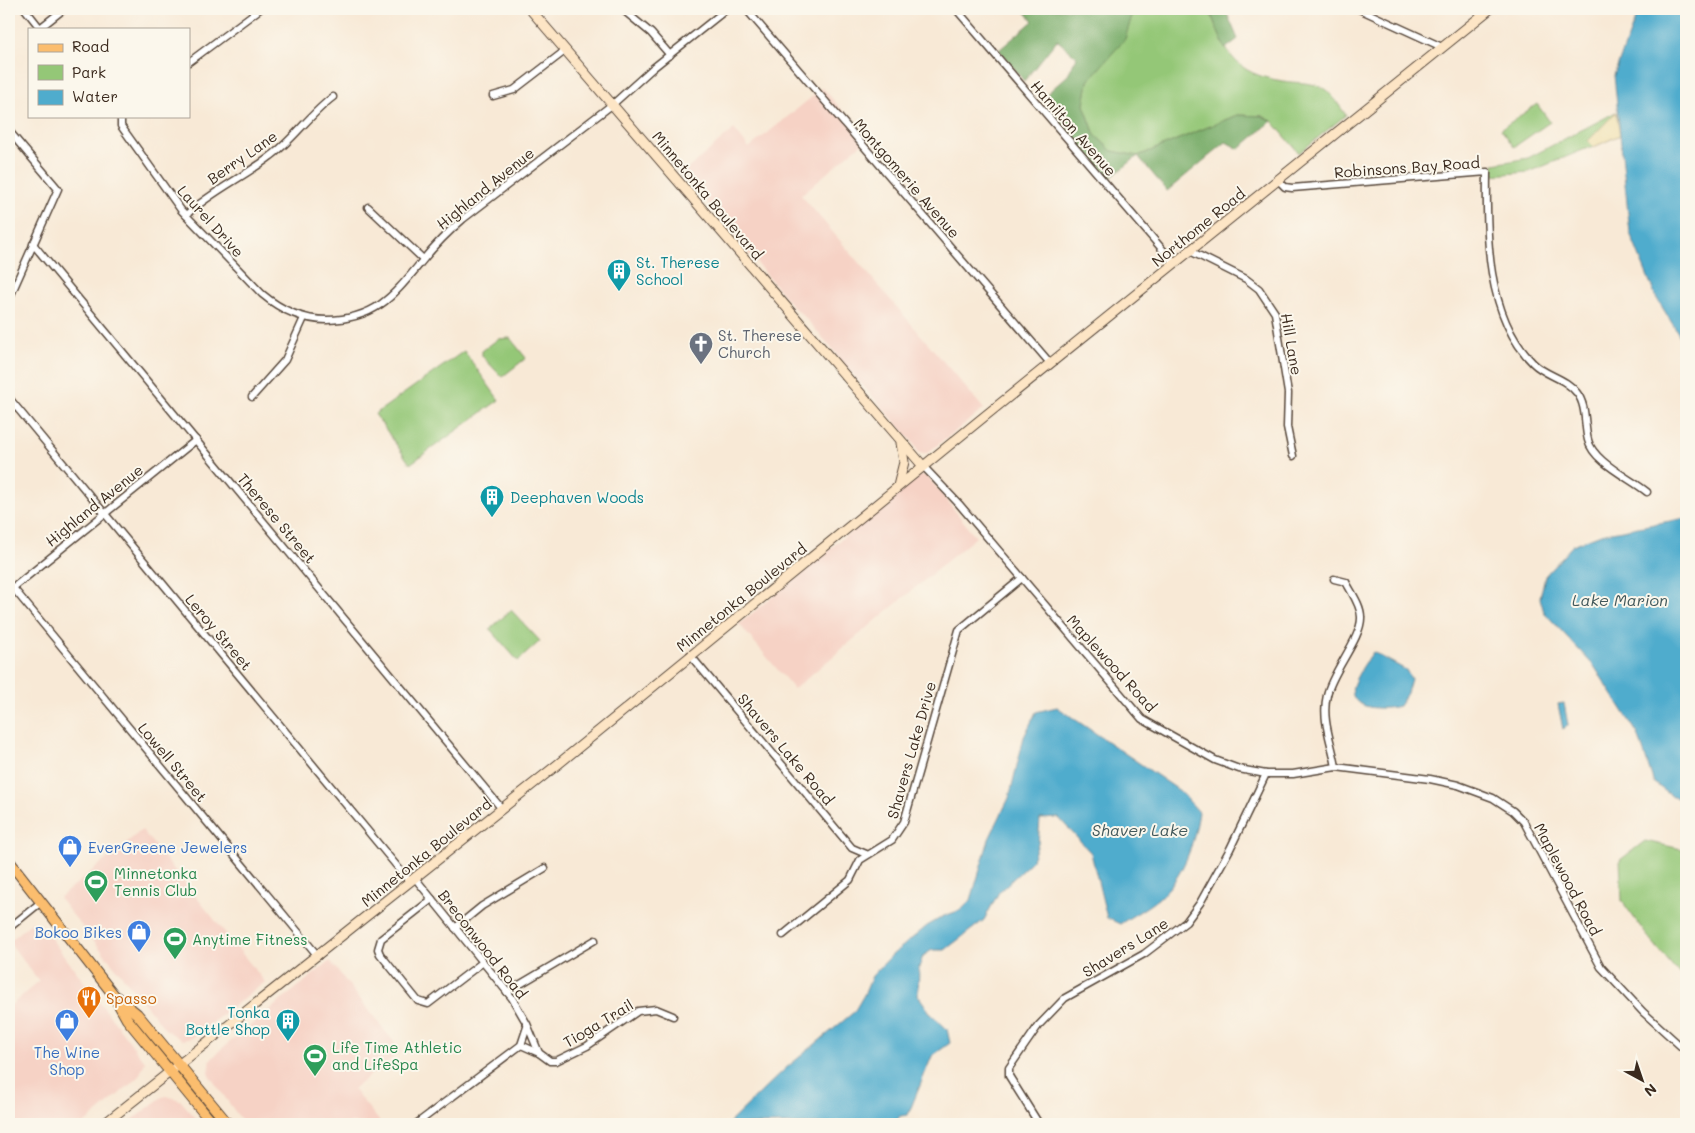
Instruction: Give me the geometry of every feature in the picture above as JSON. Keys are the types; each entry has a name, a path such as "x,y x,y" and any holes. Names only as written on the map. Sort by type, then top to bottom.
{"main road":[{"path":"9,861 113,994 127,1019 212,1124"},
{"path":"113,994 137,1014 228,1124"}],"street":[{"path":"25,9 40,28 64,9"},
{"path":"190,61 260,9"},
{"name":"Minnetonka Boulevard","path":"104,1124 502,809 923,466 530,9"},
{"path":"622,9 651,33 670,55"},
{"name":"Highland Avenue","path":"304,318 338,320 355,317 372,310 399,290 423,259 463,219 613,104 623,93 726,9"},
{"name":"Montgomerie Avenue","path":"746,9 1050,363"},
{"name":"Hamilton Avenue","path":"956,9 1174,263"},
{"path":"1359,9 1442,47"},
{"name":"Northome Road","path":"923,466 1490,9"},
{"path":"494,96 514,90 566,50"},
{"name":"Berry Lane","path":"186,215 218,189 276,152 317,109 333,97"},
{"name":"Laurel Drive","path":"121,118 125,131 186,215 267,299 287,311 304,318"},
{"path":"9,131 58,189 9,299"},
{"name":"Robinsons Bay Road","path":"1278,180 1285,187 1292,188 1487,172 1491,268 1500,304 1515,340 1533,363 1544,373 1564,382 1577,392 1583,408 1588,442 1596,456 1647,492"},
{"path":"368,207 423,259"},
{"name":"Therese Street","path":"33,244 502,809"},
{"name":"Hill Lane","path":"1190,251 1246,279 1259,289 1275,313 1288,393 1286,427 1293,456"},
{"path":"252,396 285,360 304,318"},
{"name":"Leroy Street","path":"9,398 412,880"},
{"name":"Highland Avenue","path":"10,587 196,440"},
{"path":"898,486 904,462 901,442"},
{"name":"Maplewood Road","path":"923,466 1022,578 1142,719 1215,760 1239,769 1266,774 1294,774 1336,767 1392,773 1458,785 1493,798 1513,811 1524,822 1600,967 1643,1012 1686,1051"},
{"name":"Shavers Lake Drive","path":"782,935 850,880 860,860 866,854 892,840 901,829 959,630 1022,578"},
{"path":"1334,579 1346,582 1361,616 1358,630 1330,682 1326,696 1324,713 1336,767"},
{"name":"Lowell Street","path":"10,587 318,956"},
{"name":"Shavers Lake Road","path":"690,655 852,848 866,854"},
{"name":"Shavers Lane","path":"1039,1124 1009,1076 1009,1068 1038,1026 1065,998 1144,954 1186,922 1200,904 1230,849 1266,774"},
{"path":"455,928 482,906 545,868"},
{"name":"Breconwood Road","path":"412,880 432,899 507,992 527,1024"},
{"path":"432,899 381,939 378,949 380,954 418,1001 428,1004 482,962"},
{"path":"9,928 41,902"},
{"path":"507,992 595,940"},
{"name":"Tioga Trail","path":"539,1053 550,1061 556,1061 587,1046 630,1016 647,1008 665,1011 673,1016"},
{"path":"416,1124 521,1045 525,1038 527,1024"},
{"path":"527,1024 539,1053"},
{"path":"521,1045 539,1053"}],"shaded area":[{"path":"823,88 867,139 801,195 984,409 927,453 919,453 912,441 850,371 841,364 835,352 803,315 794,308 683,173 734,129 749,148"},
{"path":"918,476 928,477 976,537 794,689 739,624"},
{"path":"142,830 265,982 192,1038 182,1040 166,1030 59,898"},
{"path":"32,922 40,924 145,1062 139,1076 84,1124 9,1124 9,1007 39,981 9,942"},
{"path":"330,961 401,1051 353,1089 381,1123 244,1124 209,1075 210,1061 220,1050"},
{"path":"167,1096 180,1100 201,1124 127,1124 162,1097"}],"green space":[{"path":"1023,9 1134,9 1125,39 1088,81 1084,105 1095,135 1112,151 1138,156 1109,179 1041,99 1067,76 1077,57 1057,40 1024,81 999,50 1033,21"},
{"path":"1134,9 1209,9 1226,48 1242,66 1266,78 1312,84 1321,87 1331,95 1346,115 1299,153 1272,121 1262,116 1237,115 1138,156 1112,151 1095,135 1084,105 1088,81 1124,39"},
{"path":"1209,9 1225,9 1238,39 1225,49"},
{"path":"1537,104 1550,122 1514,147 1501,129"},
{"path":"1616,112 1620,135 1529,172 1492,175 1494,164 1528,158"},
{"path":"1237,115 1262,116 1272,121 1239,149 1226,142 1167,191 1138,156"},
{"path":"510,338 526,358 502,377 482,356 482,351 498,339"},
{"path":"464,351 499,400 410,464 375,414"},
{"path":"511,610 540,641 518,661 490,629"},
{"path":"1645,841 1686,850 1686,982 1645,933 1622,901 1620,860"}],"sand":[{"path":"1616,112 1620,135 1594,147 1588,141"}],"water":[{"path":"1639,9 1686,9 1686,346 1656,297 1630,233 1614,75"},
{"name":"Lake Marion","path":"1686,518 1686,800 1673,797 1654,783 1638,734 1594,666 1544,612 1540,598 1545,576 1573,545 1601,534"},
{"path":"1373,652 1406,670 1411,679 1407,693 1399,706 1385,708 1368,707 1356,700 1353,694 1353,686 1357,677"},
{"path":"1564,703 1568,725 1563,729 1558,704"},
{"name":"Shaver Lake","path":"1057,707 1180,791 1199,812 1191,847 1181,870 1168,889 1154,902 1120,924 1107,918 1091,853 1059,818 1040,819 1038,844 1031,862 999,892 984,920 945,950 932,950 923,956 919,968 918,995 931,1014 947,1029 950,1043 932,1056 908,1115 900,1116 894,1124 728,1124 785,1069 854,1012 872,976 892,955 927,926 944,916 961,910 971,900 989,839 1009,798 1024,737 1036,712"}],"place":[{"name":"St. Therese School","path":"619,292"},
{"name":"St. Therese Church","path":"701,365"},
{"name":"Deephaven Woods","path":"492,518"},
{"name":"EverGreene Jewelers","path":"70,868"},
{"name":"Minnetonka Tennis Club","path":"96,903"},
{"name":"Bokoo Bikes","path":"139,953"},
{"name":"Anytime Fitness","path":"175,960"},
{"name":"Spasso","path":"89,1019"},
{"name":"The Wine Shop","path":"67,1042"},
{"name":"Tonka Bottle Shop","path":"288,1042"},
{"name":"Life Time Athletic and LifeSpa","path":"315,1077"}]}
